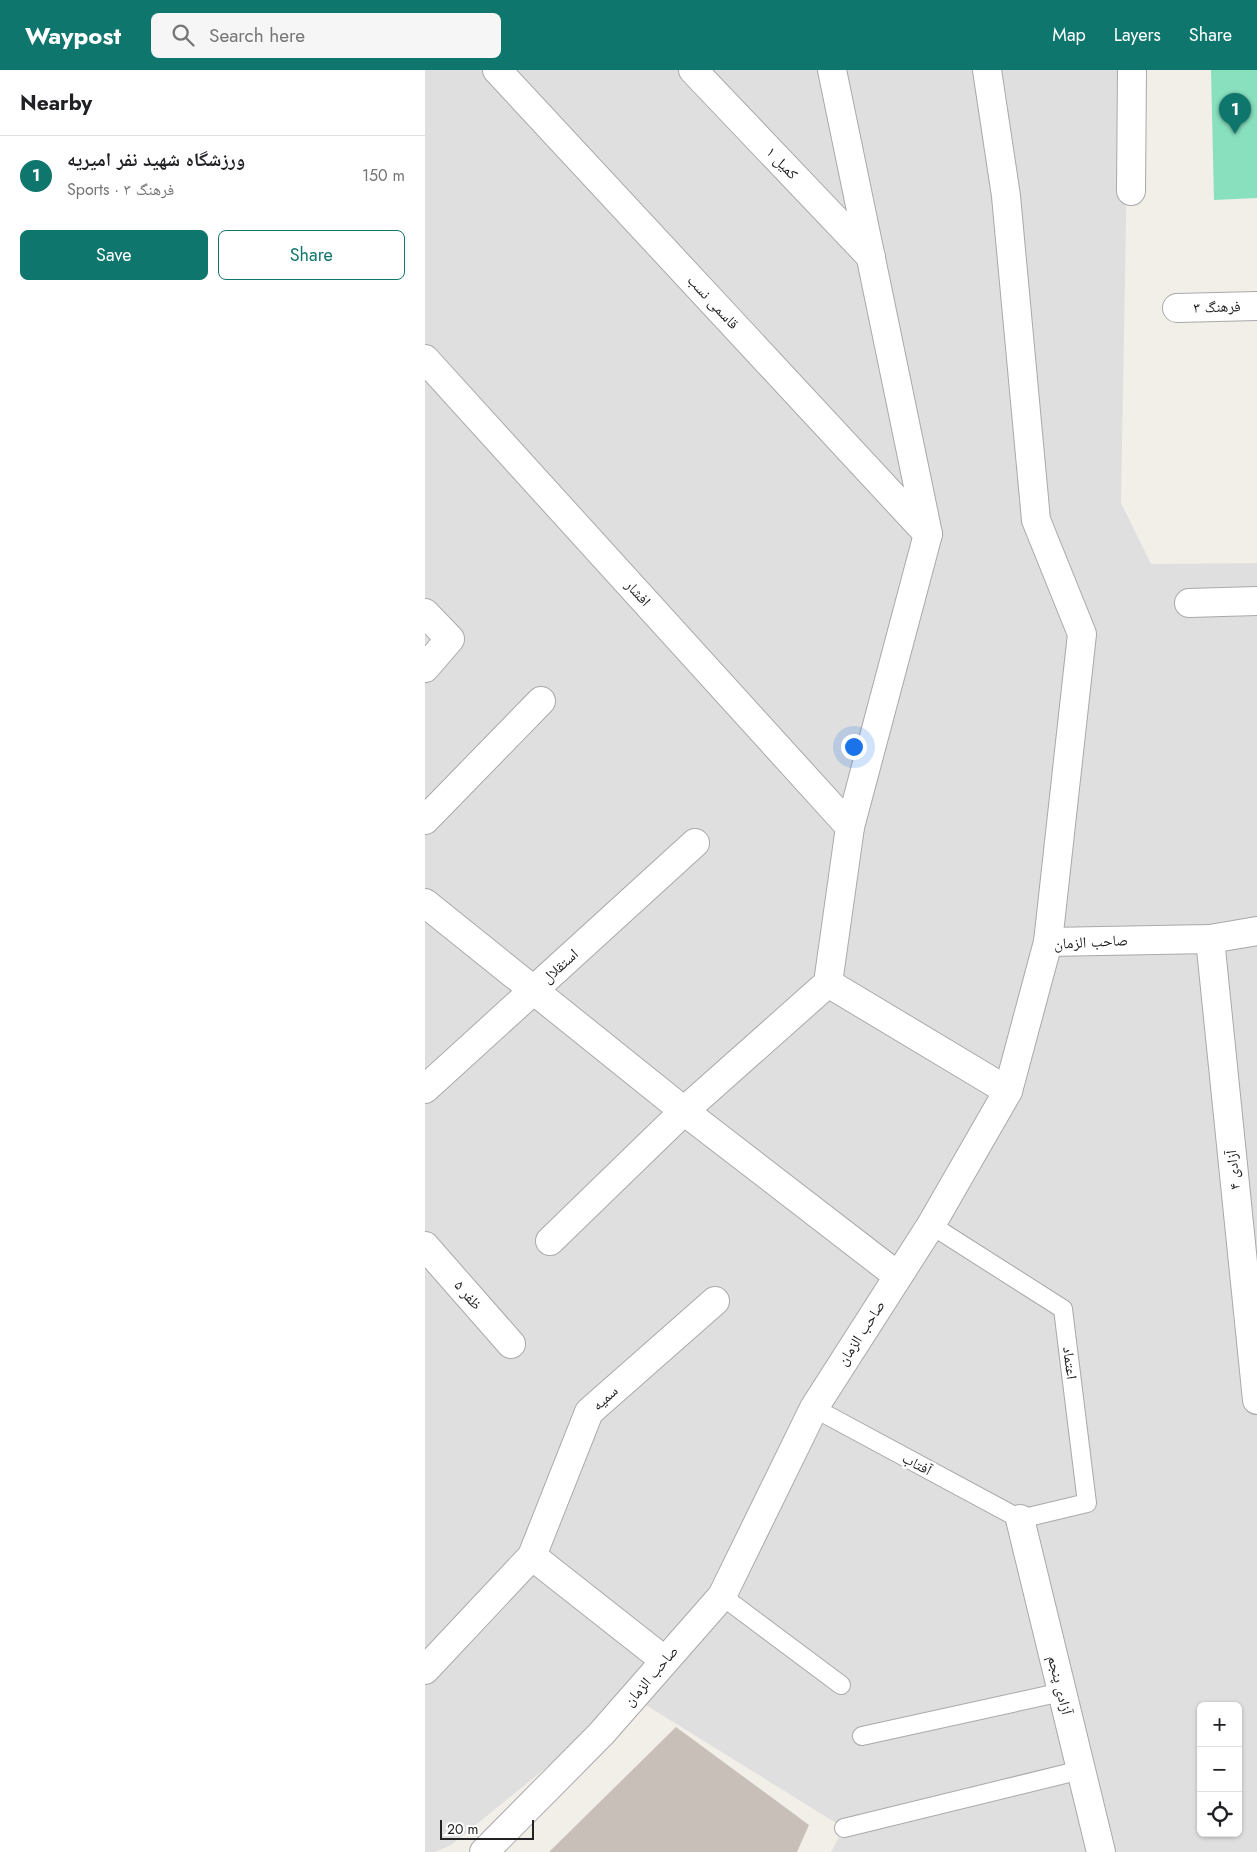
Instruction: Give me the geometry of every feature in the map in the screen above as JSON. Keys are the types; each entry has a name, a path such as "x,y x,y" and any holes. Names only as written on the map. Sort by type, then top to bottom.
{"street":[{"name":"قاسمی نسب","path":"497,70 928,534"},
{"name":"کمیل ۱","path":"693,70 871,257"},
{"path":"550,1241 684,1111 828,983 851,827 928,534 832,70"},
{"path":"987,70 1006,196 1036,520 1082,634 1048,942"},
{"path":"1131,191 1132,70"},
{"name":"فرهنگ ۳","path":"1177,308 1257,306"},
{"name":"افشار","path":"425,359 851,827"},
{"path":"1189,603 1257,601"},
{"path":"425,613 450,639 425,668"},
{"path":"425,820 541,701"},
{"name":"استقلال","path":"425,1088 695,843"},
{"path":"425,903 684,1111 898,1276"},
{"name":"صاحب الزمان","path":"484,1852 601,1734 722,1596 814,1408 931,1225 1008,1091 1048,942 1210,939 1257,931"},
{"name":"آزادی ۴","path":"1210,939 1257,1400"},
{"path":"828,983 1008,1091"},
{"name":"ظفر ۵","path":"425,1246 511,1344"},
{"name":"سمیه","path":"428,1659 532,1556 589,1412 715,1302"},
{"name":"آزادی پنجم","path":"1019,1519 1101,1852"},
{"path":"532,1556 665,1660"}],"lane":[{"name":"اعتماد","path":"931,1225 1063,1309 1087,1503 1019,1519"},
{"name":"آفتاب","path":"814,1408 1019,1519"},
{"path":"722,1596 841,1685"},
{"path":"862,1736 1062,1692"},
{"path":"844,1828 1081,1770"}],"shaded area":[{"path":"425,70 1144,70 1128,105 1121,503 1151,564 1257,563 1257,1852 831,1852 844,1828 633,1697 451,1845 435,1852 425,1852"}],"green space":[{"path":"1211,70 1257,70 1257,198 1214,200"}],"building":[{"path":"676,1727 809,1825 797,1852 549,1852"}],"place":[{"name":"ورزشگاه شهید نفر امیریه","path":"1235,134"}]}
